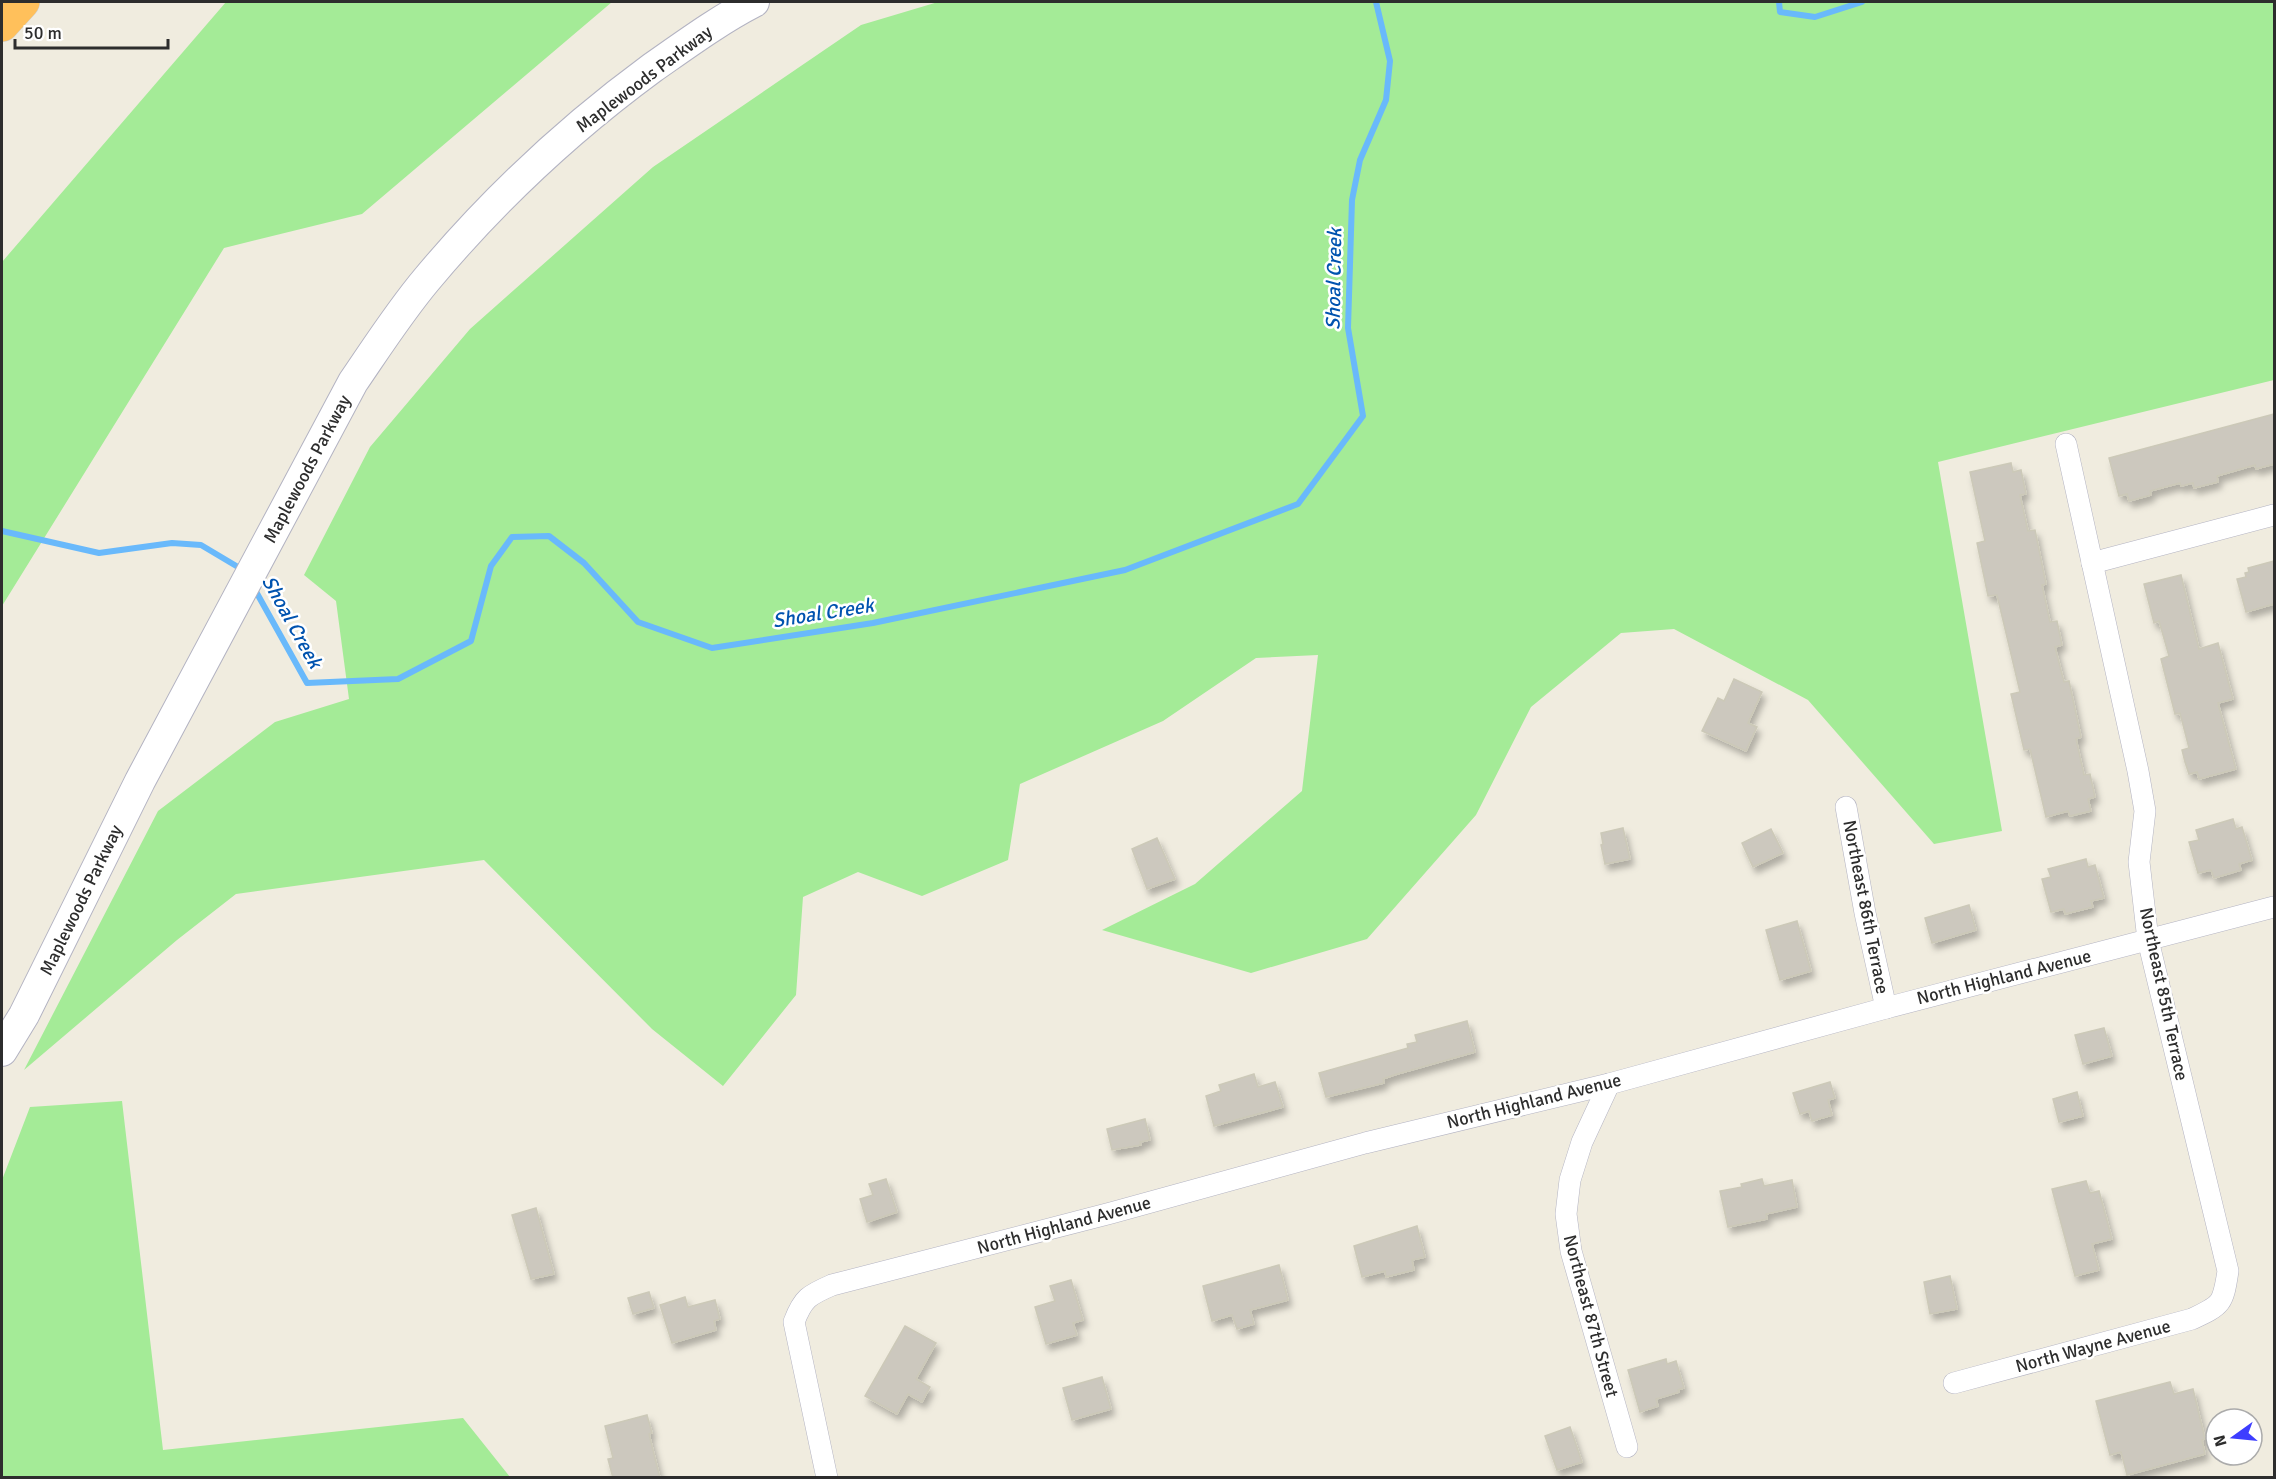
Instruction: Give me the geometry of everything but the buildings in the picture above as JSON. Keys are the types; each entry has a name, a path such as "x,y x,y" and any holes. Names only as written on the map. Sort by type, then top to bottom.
{"highway":[{"path":"2,25 23,2"}],"main road":[{"name":"Maplewoods Parkway","path":"2,1051 24,1015 140,781 353,382 391,326 427,280 488,211 539,162 610,99 676,51 754,2"}],"street":[{"name":"Northeast 85th Terrace","path":"2066,444 2138,771 2145,811 2139,862 2148,940 2228,1271 2224,1296"},
{"path":"2092,563 2274,515"},
{"name":"Northeast 86th Terrace","path":"1846,807 1864,913 1886,1008"},
{"name":"North Highland Avenue","path":"828,1478 794,1322 800,1307 810,1294 832,1285 1111,1213 1365,1143 1609,1084 1886,1008 2274,907"},
{"name":"Northeast 87th Street","path":"1609,1084 1582,1142 1570,1180 1566,1214 1570,1251 1627,1447"},
{"name":"North Wayne Avenue","path":"1954,1383 2192,1319 2216,1308 2224,1296"}],"green space":[{"path":"226,2 612,2 362,214 224,248 2,606 2,262"},
{"path":"938,2 2274,2 2274,380 1938,462 2002,831 1934,844 1808,700 1674,629 1621,633 1531,707 1476,815 1367,939 1251,973 1102,930 1195,884 1302,791 1318,655 1256,658 1163,721 1020,784 1008,860 922,896 858,872 803,897 796,995 723,1086 652,1029 484,860 236,894 177,940 24,1070 158,811 275,722 349,699 336,601 304,575 370,447 470,329 653,167 861,25"},
{"path":"122,1101 163,1450 463,1418 510,1477 2,1477 2,1180 30,1107"}],"waterway":[{"name":"Shoal Creek","path":"254,588 307,683 398,679 471,641 491,566 512,537 549,536 584,563 638,622 712,648 873,623 1125,570 1298,504 1363,416 1348,328 1352,200 1360,160 1386,100 1390,61 1376,2"},
{"name":"Shoal Creek","path":"1779,2 1780,12 1815,17 1862,2"},
{"name":"Shoal Creek","path":"2,531 99,553 172,543 201,545 243,570"}]}
